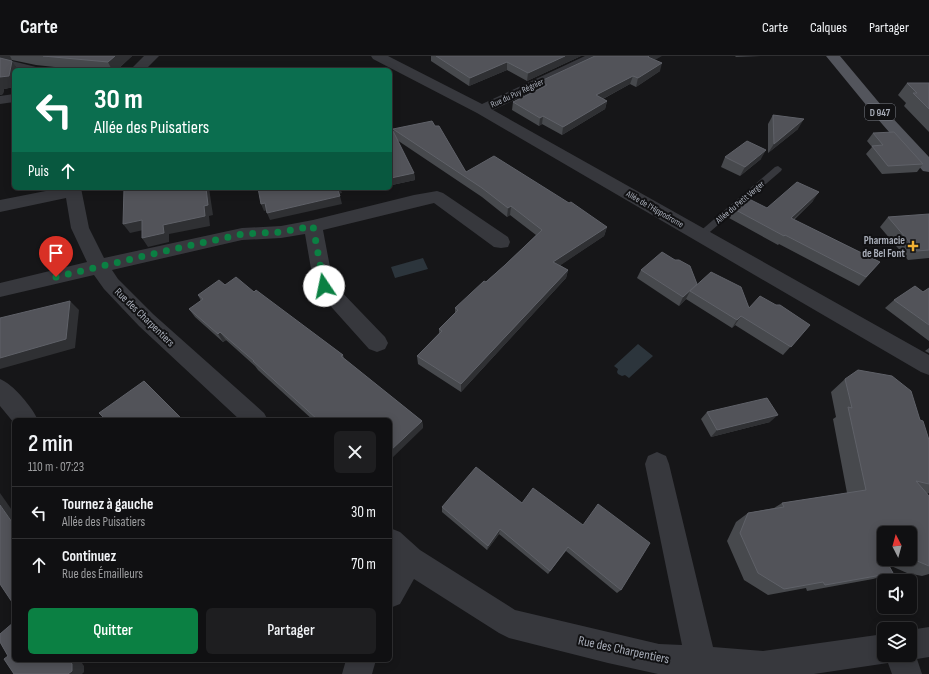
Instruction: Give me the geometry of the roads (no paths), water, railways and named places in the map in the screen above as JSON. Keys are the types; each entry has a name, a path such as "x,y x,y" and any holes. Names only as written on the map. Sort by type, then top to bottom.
{"main road":[{"name":"D 947","path":"833,56 929,167"}],"street":[{"path":"139,68 152,56"},
{"name":"Allée de l'Hippodrome","path":"378,56 482,110 929,366"},
{"name":"Rue du Puy Régnier","path":"482,110 596,56"},
{"path":"12,66 22,68"},
{"path":"0,100 12,98"},
{"path":"0,206 73,190"},
{"name":"Rue des Charpentiers","path":"73,190 80,228 99,267 111,284 146,320 254,418"},
{"path":"0,290 242,234 281,232 313,226 414,200 436,197 501,242"},
{"path":"313,226 324,286 377,343"},
{"path":"0,389 24,418"},
{"path":"657,464 701,662"},
{"path":"392,585 400,551"},
{"name":"Rue des Charpentiers","path":"400,551 509,623 659,659 763,666 877,650"},
{"path":"917,644 929,642"},
{"path":"357,674 360,662"},
{"path":"903,662 907,674"}],"lane":[{"name":"Allée du Petit Verger","path":"701,235 778,169"}],"place":[{"name":"Pharmacie de Bel Font","path":"913,246"}]}
